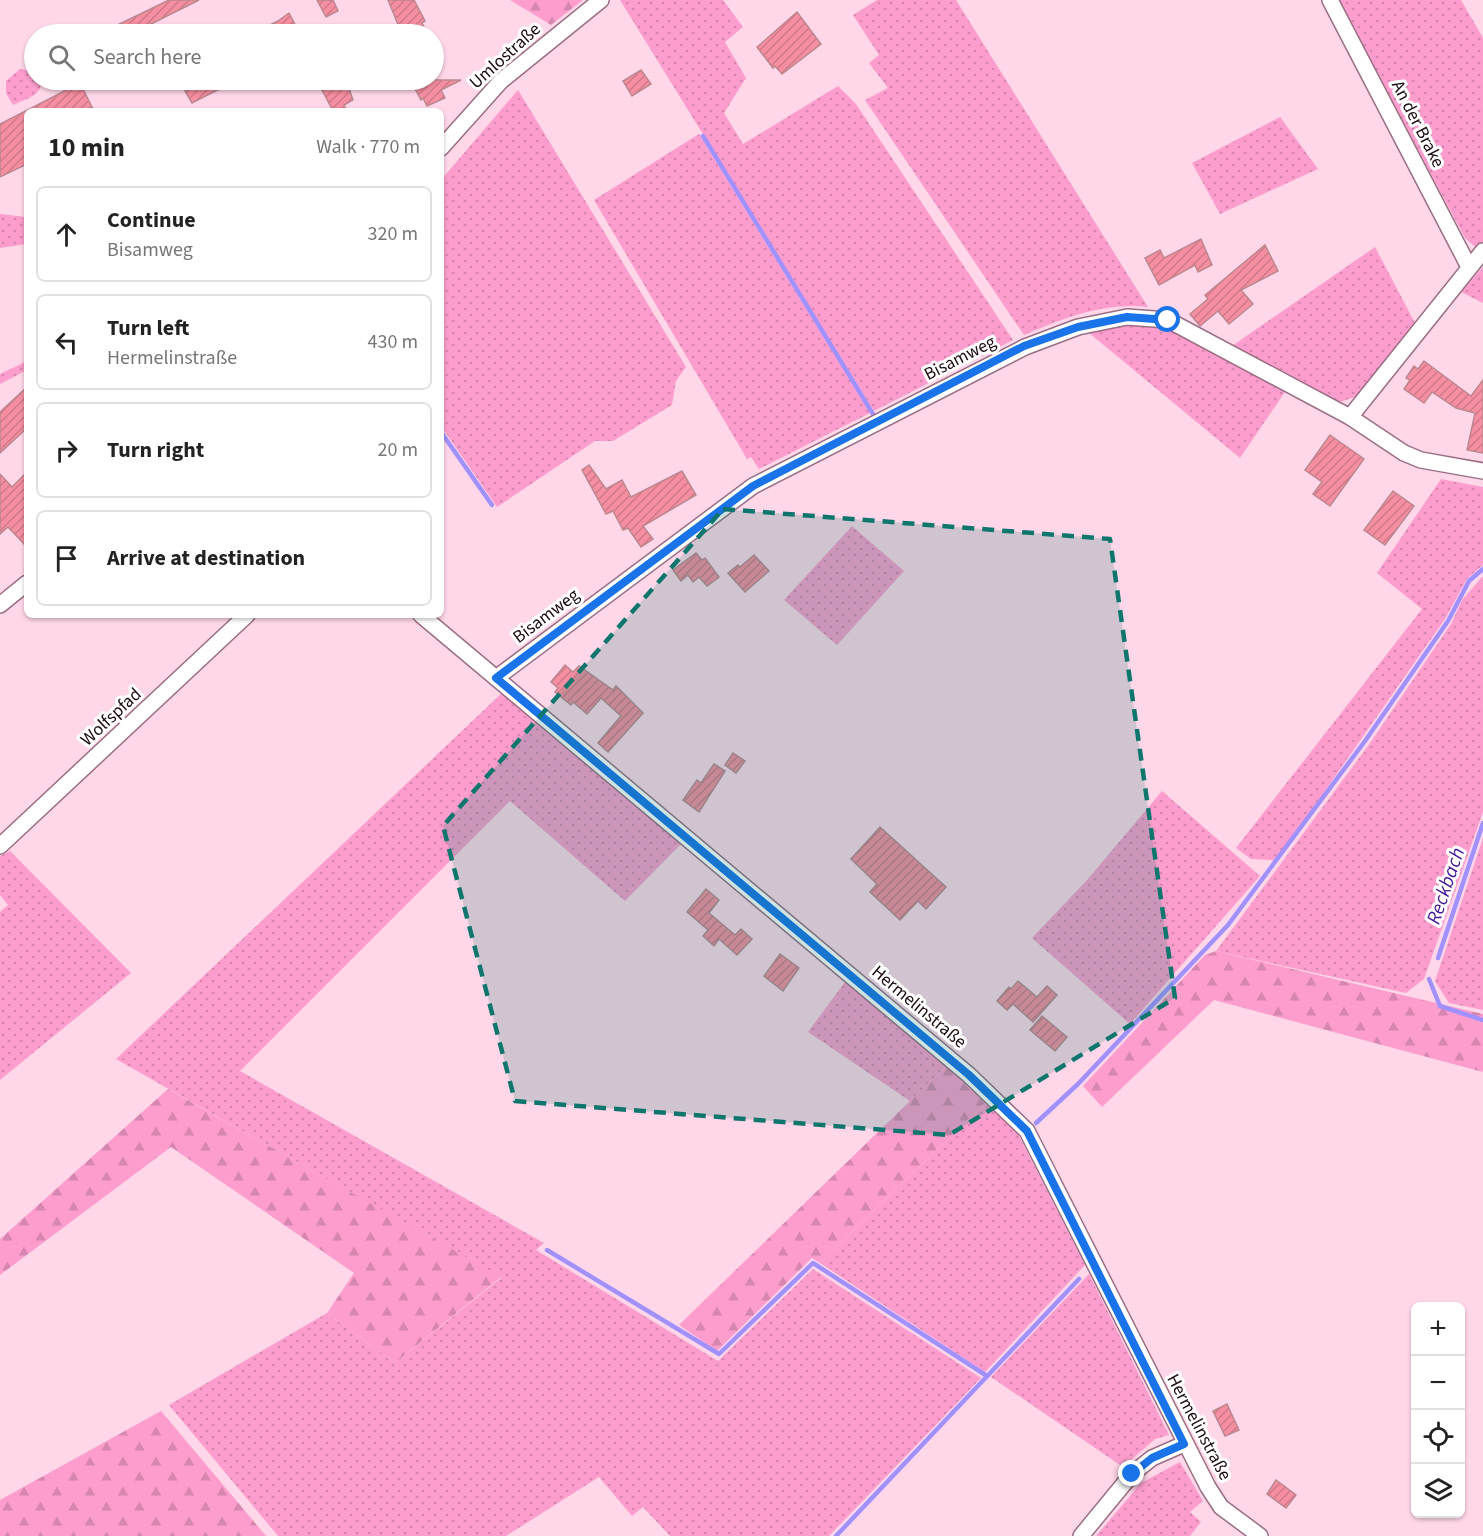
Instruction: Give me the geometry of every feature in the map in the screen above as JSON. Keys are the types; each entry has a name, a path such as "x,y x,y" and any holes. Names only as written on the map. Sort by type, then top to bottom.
{"street":[{"name":"Umlostraße","path":"444,145 501,81 601,0"},
{"name":"An der Brake","path":"1330,0 1469,267"},
{"path":"1350,417 1483,251"},
{"name":"Bisamweg","path":"496,678 753,486 1024,346 1078,327 1127,317 1168,320 1350,417 1404,453 1421,460 1483,471"},
{"path":"0,605 24,585"},
{"name":"Wolfspfad","path":"0,846 244,618"},
{"name":"Hermelinstraße","path":"425,618 969,1075 1027,1131 1184,1444 1221,1507 1260,1536"},
{"path":"1081,1536 1132,1474 1152,1458 1184,1444"}],"highlighted area":[{"path":"723,509 1110,539 1175,998 949,1135 515,1101 443,826"}],"green space":[{"path":"510,0 583,0 551,25"},
{"path":"620,0 723,0 743,27 725,42 746,78 724,113 743,144 838,86 856,104 1013,340 874,411"},
{"path":"877,0 956,0 1148,307 1100,309 1069,317 1024,335 865,100 888,88 869,63 879,55 853,15"},
{"path":"1338,0 1461,0 1483,38 1483,254 1465,238"},
{"path":"20,69 24,70 24,90 39,90 13,105 6,93 6,81"},
{"path":"518,90 686,367 676,381 672,405 613,441 595,441 497,507 444,430 444,176"},
{"path":"1280,117 1318,169 1220,214 1192,163"},
{"path":"699,134 870,413 759,469 751,457 747,459 594,200"},
{"path":"0,214 24,217 24,244 0,248"},
{"path":"1375,247 1415,323 1361,395 1340,402 1232,346"},
{"path":"1483,267 1483,303 1461,292"},
{"path":"1132,324 1166,326 1287,389 1240,458 1088,332"},
{"path":"24,362 24,372 0,384 0,374"},
{"path":"1441,479 1483,487 1483,565 1467,579 1445,619 1283,851 1273,860 1251,859 1236,848 1422,609 1377,573"},
{"path":"852,526 904,571 837,645 784,600"},
{"path":"1483,576 1483,812 1424,979 1406,993 1216,951 1368,746 1451,624 1462,600"},
{"path":"503,692 682,843 625,901 510,801 240,1071 544,1243 536,1250 718,1361 813,1269 981,1378 829,1536 670,1536 643,1507 632,1516 599,1477 506,1536 278,1536 169,1405 327,1313 395,1363 501,1278 116,1059"},
{"path":"1162,791 1260,876 1130,1024 1032,938 1088,879"},
{"path":"1483,838 1483,1010 1449,1003 1435,981"},
{"path":"10,851 131,973 0,1080 0,912 8,905 0,895 0,856"},
{"path":"1216,951 1483,1014 1483,1072 1214,1000 1102,1107 1083,1086 1205,955"},
{"path":"845,982 946,1066 910,1101 808,1032"},
{"path":"946,1066 985,1103 820,1263 812,1258 717,1351 679,1325"},
{"path":"168,1089 501,1277 395,1363 327,1313 354,1273 171,1147 0,1275 0,1239"},
{"path":"985,1103 1016,1130 1085,1265 985,1372 820,1263"},
{"path":"1089,1274 1169,1435 1155,1439 1123,1467 991,1377"},
{"path":"161,1411 266,1536 0,1536 0,1500"},
{"path":"1180,1462 1203,1501 1190,1512 1201,1522 1190,1536 1096,1536 1141,1483"}],"building":[{"path":"169,0 199,0 151,24 120,24"},
{"path":"317,0 333,0 338,11 326,17"},
{"path":"388,0 414,0 425,21 422,24 398,24"},
{"path":"797,12 821,44 782,74 775,66 773,68 757,47"},
{"path":"289,13 295,24 272,24"},
{"path":"641,70 651,84 632,96 623,81"},
{"path":"444,80 461,80 444,88"},
{"path":"66,90 84,90 92,108 31,108"},
{"path":"187,90 217,90 192,103 185,91"},
{"path":"322,90 350,90 353,100 344,105 346,108 331,108"},
{"path":"416,90 441,90 445,98 427,106 423,98 421,100"},
{"path":"24,112 24,165 0,177 0,124"},
{"path":"1201,239 1212,265 1198,272 1195,265 1159,285 1145,258 1160,250 1164,258"},
{"path":"1265,245 1278,271 1241,290 1253,304 1229,324 1218,311 1200,326 1190,314 1208,299 1205,295"},
{"path":"1424,361 1471,396 1483,380 1483,453 1467,450 1475,413 1456,408 1432,392 1424,403 1404,389 1410,380 1406,378 1414,366 1418,369"},
{"path":"24,390 24,431 0,453 0,412"},
{"path":"1330,435 1364,459 1330,506 1313,494 1322,482 1305,470"},
{"path":"589,465 606,489 622,480 631,497 682,471 696,495 643,526 653,539 641,547 628,528 623,530 613,511 606,514 582,470"},
{"path":"0,474 12,487 24,475 24,544 8,527 0,534"},
{"path":"1393,491 1414,506 1385,545 1364,530"},
{"path":"696,553 702,560 705,558 719,577 707,586 699,577 693,582 688,575 681,581 673,570"},
{"path":"754,555 769,571 745,592 728,573 738,565 740,567"},
{"path":"565,665 573,672 579,666 613,690 616,686 643,713 608,752 598,743 621,716 601,698 587,714 573,702 571,705 555,692 558,688 551,682"},
{"path":"733,753 745,761 736,773 725,765"},
{"path":"714,764 725,771 699,812 683,800 697,780 701,783"},
{"path":"880,827 946,887 926,909 918,901 900,920 870,892 877,884 851,859"},
{"path":"706,889 719,900 709,913 735,935 741,929 752,939 737,955 719,939 714,946 703,936 708,930 687,912"},
{"path":"780,954 799,968 783,991 764,976"},
{"path":"1018,981 1037,997 1047,986 1057,995 1033,1022 1013,1004 1007,1010 997,1001 1009,987 1011,989"},
{"path":"1042,1016 1067,1037 1055,1051 1030,1030"},
{"path":"1227,1404 1239,1430 1225,1436 1213,1411"},
{"path":"1276,1480 1296,1495 1286,1508 1267,1494"}],"waterway":[{"path":"703,136 873,414"},
{"path":"444,436 492,505"},
{"path":"1036,1123 1078,1084 1228,925 1365,741 1448,621 1469,581 1483,569"},
{"name":"Reckbach","path":"1438,958 1483,823"},
{"name":"Reckbach","path":"1429,979 1440,1006 1483,1020"},
{"path":"547,1250 719,1354 813,1263 987,1376"},
{"path":"836,1536 1079,1279"}],"route":[{"path":"1132,1474 1152,1458 1184,1444 1027,1131 969,1075 496,678 753,486 1024,346 1078,327 1127,317 1168,320"}]}
